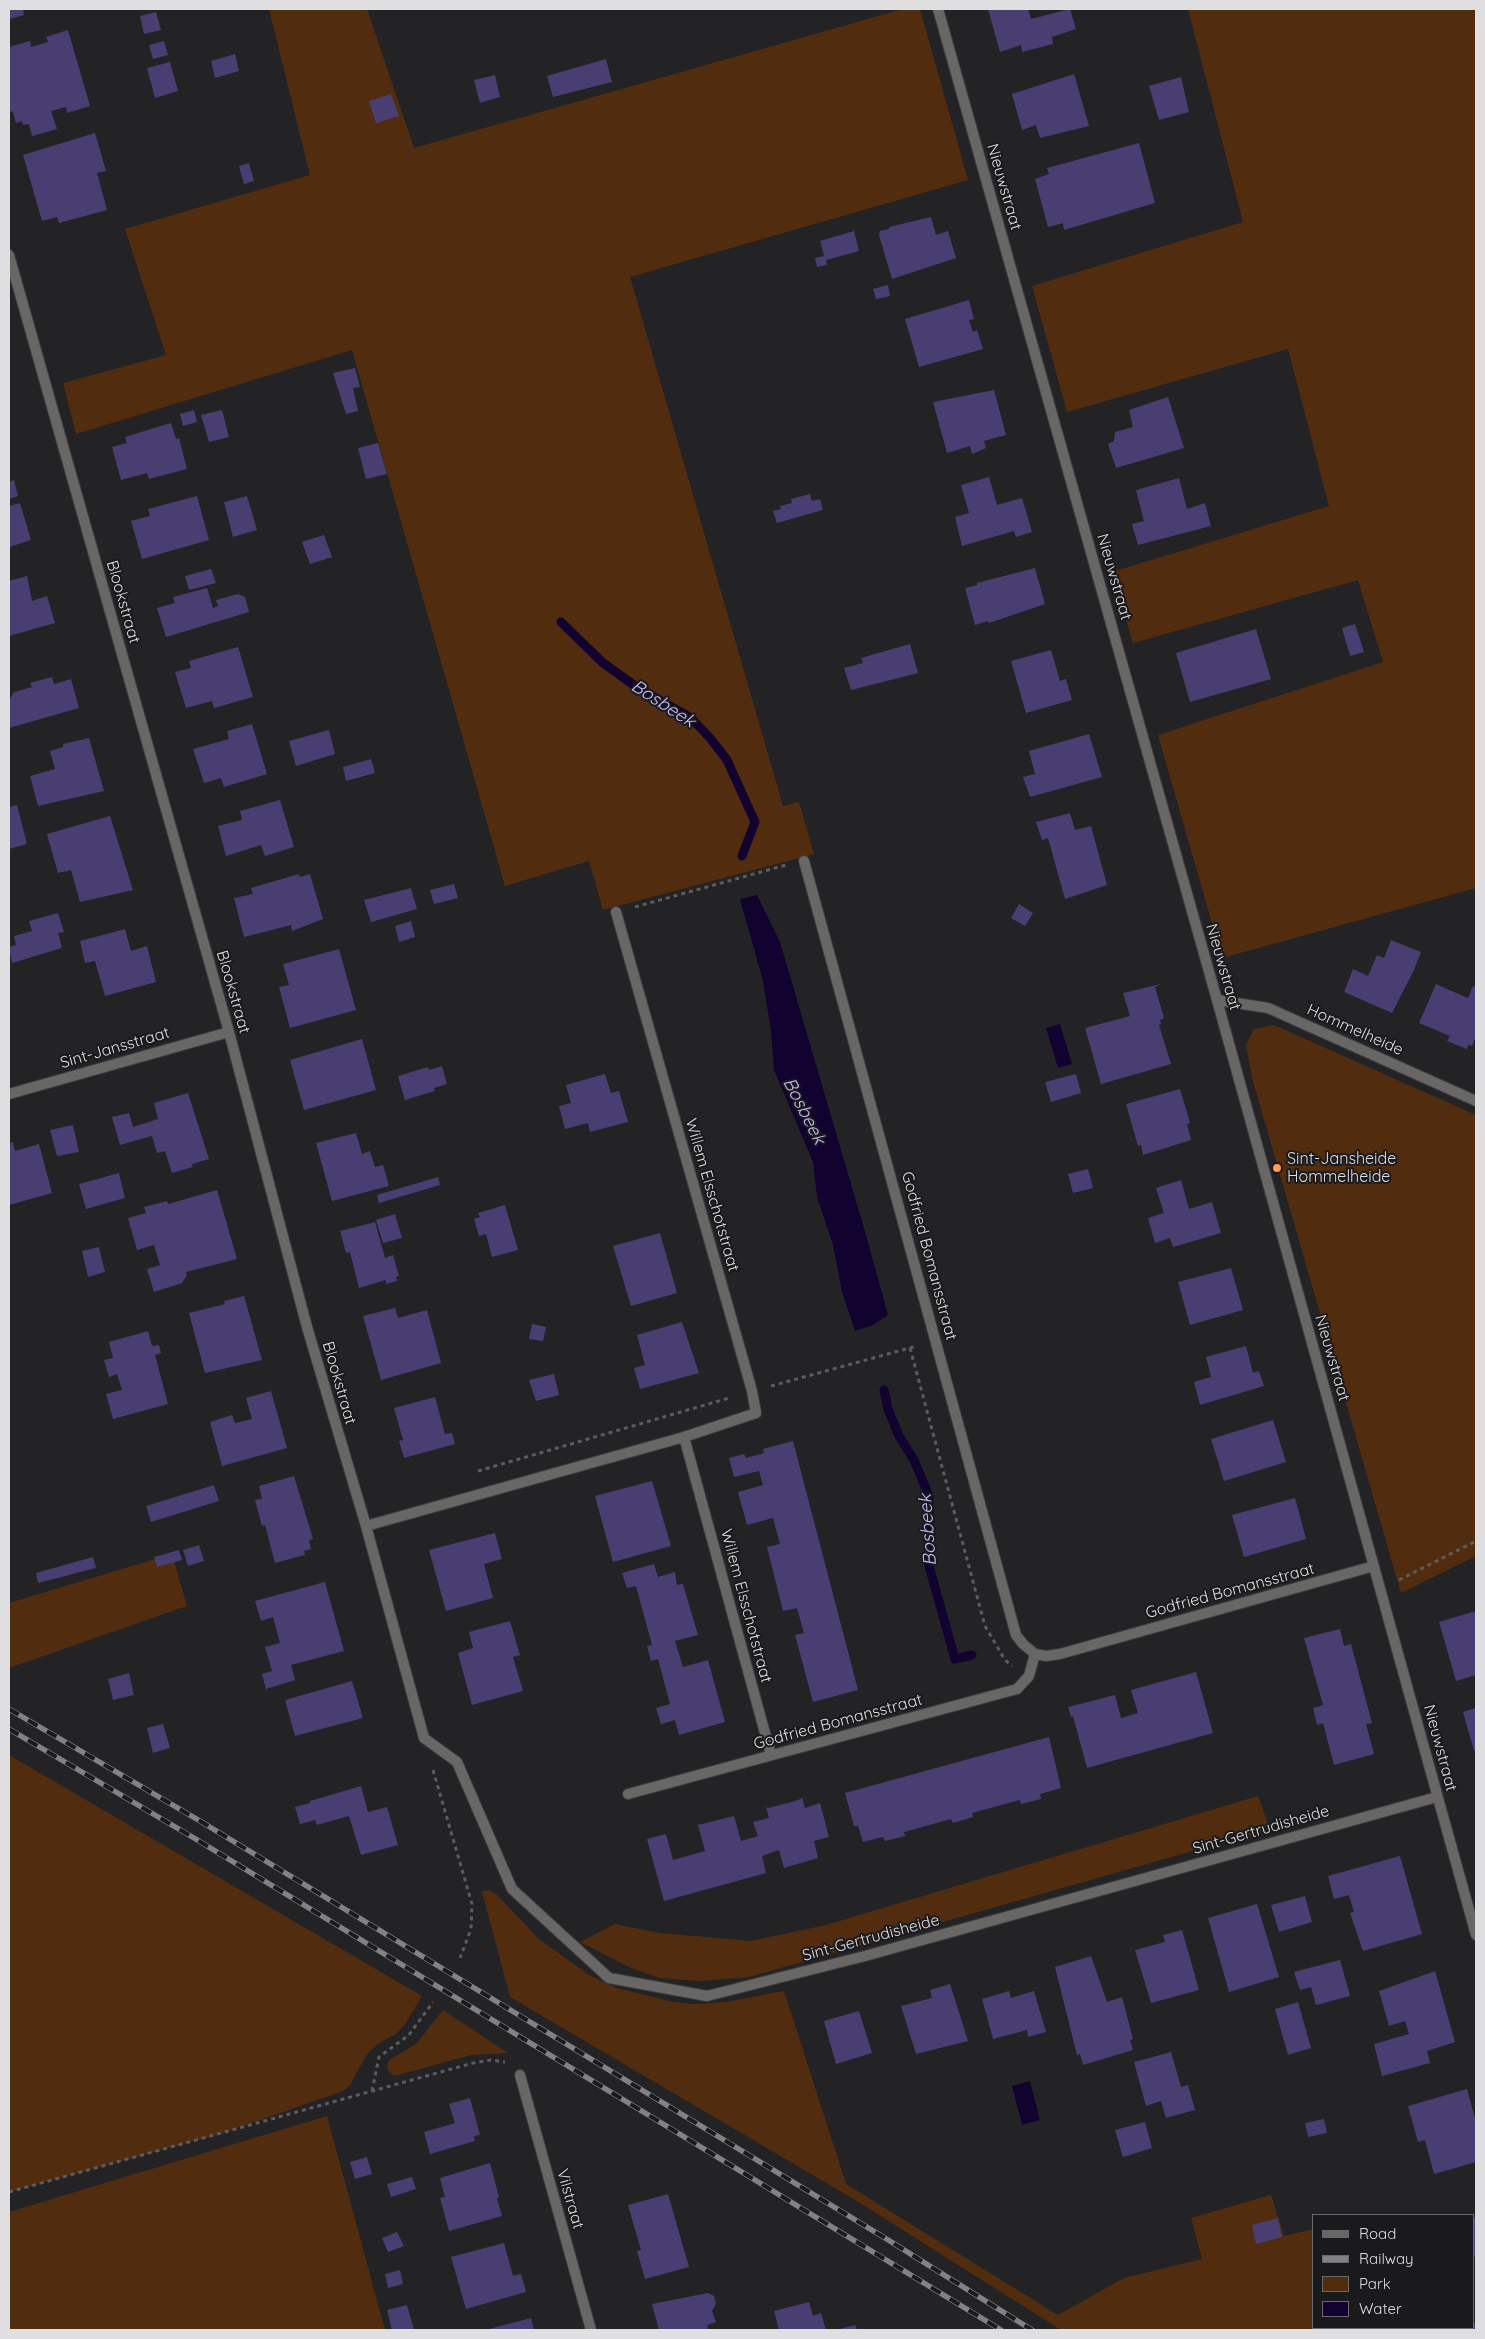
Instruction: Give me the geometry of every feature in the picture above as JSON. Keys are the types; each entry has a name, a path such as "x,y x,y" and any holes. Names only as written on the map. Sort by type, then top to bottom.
{"street":[{"name":"Nieuwstraat","path":"938,9 1217,1000 1476,1935"},
{"name":"Blookstraat","path":"9,255 229,1032 308,1327 366,1526 424,1738"},
{"name":"Godfried Bomansstraat","path":"804,861 1016,1635 1023,1644 1035,1654 1046,1656 1060,1654 1374,1566"},
{"name":"Willem Elsschotstraat","path":"366,1526 684,1437 756,1413 752,1392 616,912"},
{"name":"Hommelheide","path":"1217,1000 1268,1008 1476,1100"},
{"name":"Sint-Jansstraat","path":"9,1094 229,1032"},
{"name":"Willem Elsschotstraat","path":"684,1437 771,1755"},
{"path":"1029,1676 1035,1654"},
{"name":"Godfried Bomansstraat","path":"628,1794 1017,1689 1029,1676"},
{"name":"Sint-Gertrudisheide","path":"424,1738 457,1762 512,1890 608,1978 707,1996 875,1953 1437,1796"},
{"name":"Vilstraat","path":"520,2075 592,2330"}],"path":[{"path":"616,912 804,861"},
{"path":"475,1472 937,1341"},
{"path":"910,1348 985,1626 1005,1660 1016,1670 1029,1676"},
{"path":"1380,1588 1476,1541"},
{"path":"424,1738 472,1904 471,1929 460,1958"},
{"path":"372,2092 379,2057 409,2036 433,2002"},
{"path":"9,2192 473,2063 491,2060 505,2062 520,2075"}],"green space":[{"path":"269,9 367,9 414,148 903,9 920,9 968,180 630,277 783,806 799,802 814,854 603,910 589,861 505,886 352,350 76,434 63,383 166,355 125,229 310,175"},
{"path":"1188,9 1476,9 1476,888 1222,958 1158,735 1383,662 1358,580 1133,643 1112,572 1329,506 1288,349 1067,412 1032,286 1243,222"},
{"path":"1274,1025 1476,1115 1476,1556 1401,1593 1252,1078 1246,1045 1254,1029"},
{"path":"172,1554 187,1606 9,1668 9,1603"},
{"path":"9,1755 422,1996 406,2023 396,2034 379,2043 367,2054 350,2085 343,2091 223,2133 9,2192"},
{"path":"1258,1796 1270,1829 749,1977 700,1981 660,1978 631,1968 580,1942 615,1924 660,1933 751,1941 826,1925"},
{"path":"489,1890 496,1894 539,1939 589,1975 617,1988 673,2002 694,2004 726,2002 784,1991 846,2184 1058,2315 1124,2278 1202,2259 1191,2218 1271,2195 1284,2236 1312,2229 1312,2329 1385,2330 1061,2330 857,2201 510,1997 482,1892"},
{"path":"443,2010 508,2053 471,2055 394,2076 389,2072 387,2067 389,2060 416,2044"},
{"path":"327,2116 385,2330 9,2330 9,2212"}],"water":[{"path":"757,895 780,942 888,1315 873,1325 855,1331 842,1292 833,1245 817,1197 813,1162 774,1070 771,1031 763,981 740,899"},
{"path":"1060,1024 1072,1064 1058,1068 1046,1028"},
{"path":"1030,2081 1040,2120 1022,2125 1012,2086"}],"building":[{"path":"9,9 23,9 24,15 9,19"},
{"path":"988,9 1028,9 1031,19 1070,9 1076,29 1052,37 1053,44 1022,52 1021,45 1000,52"},
{"path":"156,12 161,30 144,34 140,16"},
{"path":"68,30 90,106 67,113 66,107 51,111 57,129 32,136 29,124 23,125 22,121 16,123 13,112 9,111 9,47 30,41 31,47 48,42 46,37"},
{"path":"164,41 168,55 153,59 149,45"},
{"path":"235,54 239,71 215,78 211,61"},
{"path":"606,59 612,82 553,97 547,76"},
{"path":"170,62 178,91 155,98 147,68"},
{"path":"1074,74 1089,126 1040,138 1036,125 1022,130 1012,94"},
{"path":"495,75 500,97 480,103 474,80"},
{"path":"1181,77 1189,112 1159,120 1149,86"},
{"path":"391,94 399,116 376,123 369,101"},
{"path":"95,133 106,171 97,173 107,210 59,223 57,217 42,221 23,155"},
{"path":"1139,143 1155,203 1064,230 1063,223 1048,227 1035,179 1049,174 1047,168"},
{"path":"249,163 254,181 244,184 239,166"},
{"path":"931,217 936,235 948,231 956,258 892,279 879,235 880,231"},
{"path":"854,231 859,251 826,260 827,265 817,267 815,258 824,256 820,241"},
{"path":"888,285 890,296 876,299 873,289"},
{"path":"969,300 974,319 969,320 973,332 977,330 983,349 919,367 905,319"},
{"path":"355,368 360,387 353,388 358,411 346,414 333,373"},
{"path":"994,390 1006,435 984,441 986,448 972,454 970,446 947,453 933,402"},
{"path":"1168,397 1184,448 1116,468 1108,444 1114,441 1115,432 1133,427 1129,410"},
{"path":"194,410 197,422 183,426 180,414"},
{"path":"222,410 229,437 209,442 201,415"},
{"path":"171,423 176,439 179,438 187,469 149,479 147,473 121,480 112,447 127,443 125,437"},
{"path":"378,443 387,474 366,479 358,448"},
{"path":"989,477 997,505 1022,498 1032,532 1016,537 1014,531 962,546 955,517 969,513 961,485"},
{"path":"1179,478 1187,509 1205,503 1211,526 1138,545 1132,524 1144,521 1136,490"},
{"path":"14,480 18,496 9,499 9,482"},
{"path":"810,494 812,501 820,499 823,510 777,523 773,511 781,509 780,506 792,503 791,499"},
{"path":"197,496 209,540 142,559 131,521 150,516 148,509"},
{"path":"247,496 257,530 233,537 224,502"},
{"path":"20,503 31,540 9,547 9,506"},
{"path":"324,535 332,557 310,564 302,542"},
{"path":"1035,568 1045,604 989,623 988,621 975,625 965,588 977,585 977,583"},
{"path":"211,569 216,583 189,590 185,576"},
{"path":"27,576 32,601 47,596 55,623 9,636 9,581"},
{"path":"207,588 213,608 218,606 216,600 238,594 245,597 249,612 166,637 157,608 175,603 173,597"},
{"path":"1355,624 1364,652 1350,656 1342,628"},
{"path":"1256,629 1271,679 1190,702 1176,653"},
{"path":"910,644 918,673 851,690 844,668 863,663 861,658"},
{"path":"238,647 253,697 214,708 212,701 186,708 175,672 191,668 189,661"},
{"path":"1051,650 1060,681 1066,679 1072,700 1026,713 1011,661"},
{"path":"52,677 54,684 71,679 79,708 9,728 9,701 14,692 32,687 30,683"},
{"path":"252,724 267,774 224,787 221,778 204,783 193,749 229,739 227,731"},
{"path":"329,730 335,754 296,766 289,741"},
{"path":"1089,734 1102,777 1030,797 1023,777 1035,774 1029,751"},
{"path":"89,738 104,791 38,806 30,776 55,769 50,751 63,747 63,744"},
{"path":"371,759 375,773 346,781 343,767"},
{"path":"280,800 294,847 265,856 261,845 226,856 218,826 242,820 240,811"},
{"path":"17,805 27,844 9,849 9,807"},
{"path":"1070,813 1075,830 1091,826 1107,885 1065,899 1048,838 1042,840 1036,822"},
{"path":"110,816 133,890 80,902 71,870 58,873 47,834"},
{"path":"299,874 300,877 310,874 323,919 292,931 291,925 244,937 234,898 253,894 251,888"},
{"path":"454,884 458,898 434,904 430,890"},
{"path":"411,888 417,909 371,922 364,900"},
{"path":"1019,904 1033,913 1025,926 1011,918"},
{"path":"58,913 64,932 58,933 62,948 12,963 9,947 16,945 14,936 32,931 29,921"},
{"path":"411,921 415,937 399,942 395,926"},
{"path":"125,929 131,951 147,946 156,982 105,996 95,961 85,963 80,941"},
{"path":"1391,940 1421,952 1392,1013 1344,992 1353,969 1368,976 1377,955 1384,958"},
{"path":"339,949 356,1010 290,1028 279,987 289,985 283,964"},
{"path":"1161,984 1155,987 1164,1018 1160,1020 1161,1024 1159,1025 1171,1064 1101,1084 1085,1028 1130,1016 1123,993"},
{"path":"1436,984 1468,998 1473,986 1476,987 1476,1036 1472,1046 1468,1045 1467,1049 1447,1041 1450,1036 1419,1023"},
{"path":"362,1039 376,1090 304,1110 290,1060"},
{"path":"442,1066 447,1084 434,1088 435,1091 405,1100 398,1076 428,1067 429,1070"},
{"path":"605,1074 611,1093 619,1091 628,1122 590,1132 588,1123 565,1129 559,1106 571,1103 566,1085"},
{"path":"1076,1074 1081,1093 1051,1102 1045,1082"},
{"path":"1180,1089 1190,1123 1187,1124 1191,1140 1143,1155 1141,1145 1138,1146 1126,1104"},
{"path":"188,1093 209,1159 192,1164 193,1167 172,1173 165,1151 157,1153 152,1136 120,1145 112,1117 129,1113 133,1127 158,1119 154,1103"},
{"path":"73,1125 79,1152 57,1156 50,1130"},
{"path":"356,1133 362,1154 370,1151 375,1167 383,1165 389,1186 332,1201 316,1143"},
{"path":"13,1142 15,1151 39,1144 52,1193 9,1205 9,1143"},
{"path":"1088,1169 1093,1188 1073,1193 1068,1174"},
{"path":"119,1173 125,1198 86,1209 79,1184"},
{"path":"438,1177 440,1185 379,1203 377,1195"},
{"path":"1181,1180 1189,1209 1212,1202 1221,1233 1173,1247 1170,1238 1155,1243 1148,1218 1164,1213 1156,1188"},
{"path":"217,1190 237,1259 186,1272 187,1275 182,1283 154,1292 147,1269 160,1265 154,1245 137,1250 128,1218 146,1213 144,1207 167,1201 168,1204"},
{"path":"505,1205 518,1250 492,1257 486,1234 479,1236 474,1219 480,1217 478,1213"},
{"path":"395,1214 402,1238 383,1243 376,1220"},
{"path":"375,1222 385,1258 393,1255 399,1276 396,1277 397,1281 386,1284 386,1280 359,1288 350,1252 346,1253 340,1231"},
{"path":"660,1233 677,1293 631,1306 613,1246"},
{"path":"99,1247 105,1272 88,1277 82,1251"},
{"path":"1231,1268 1243,1310 1190,1325 1178,1282"},
{"path":"244,1296 262,1360 205,1373 189,1313 225,1304 224,1301"},
{"path":"395,1308 398,1318 427,1310 441,1363 381,1380 363,1316"},
{"path":"682,1322 699,1373 640,1389 634,1368 645,1365 637,1335"},
{"path":"532,1324 546,1327 543,1341 529,1339"},
{"path":"148,1331 152,1346 159,1345 161,1353 155,1355 168,1404 113,1419 106,1394 122,1390 117,1374 109,1377 104,1360 113,1358 109,1342"},
{"path":"1246,1346 1253,1373 1259,1371 1264,1386 1200,1405 1194,1382 1211,1377 1206,1357"},
{"path":"554,1374 559,1395 536,1401 529,1380"},
{"path":"271,1391 287,1448 222,1466 210,1422 232,1415 235,1423 252,1419 246,1398"},
{"path":"435,1397 445,1434 452,1433 455,1444 404,1458 399,1441 403,1440 394,1408"},
{"path":"1273,1420 1286,1462 1224,1481 1211,1439"},
{"path":"793,1441 858,1690 813,1702 795,1635 804,1633 797,1608 783,1611 767,1547 780,1544 773,1518 747,1525 738,1492 763,1485 759,1471 734,1477 729,1458 744,1454 746,1458 764,1453 763,1449"},
{"path":"294,1476 313,1539 309,1540 311,1549 304,1551 305,1555 275,1563 265,1525 262,1526 255,1500 262,1499 259,1486"},
{"path":"652,1481 671,1546 613,1562 595,1496"},
{"path":"214,1485 219,1501 151,1522 146,1506"},
{"path":"1295,1498 1306,1539 1244,1557 1232,1515"},
{"path":"495,1533 502,1559 484,1564 493,1598 446,1611 429,1550"},
{"path":"199,1545 204,1561 188,1566 183,1550"},
{"path":"179,1550 182,1560 157,1567 154,1557"},
{"path":"93,1557 96,1568 38,1583 36,1573"},
{"path":"654,1564 658,1577 675,1572 677,1585 683,1584 698,1635 675,1641 683,1667 708,1660 725,1722 679,1735 675,1720 661,1724 656,1708 670,1704 658,1659 651,1661 647,1646 652,1645 636,1586 627,1588 622,1573"},
{"path":"325,1582 344,1651 291,1665 295,1680 266,1689 262,1674 272,1671 265,1647 280,1643 273,1617 261,1621 255,1601"},
{"path":"1476,1611 1476,1675 1456,1681 1439,1622"},
{"path":"510,1621 520,1655 513,1657 523,1691 472,1705 458,1653 473,1648 469,1632"},
{"path":"1340,1629 1344,1646 1351,1644 1372,1723 1366,1724 1374,1754 1334,1765 1323,1723 1317,1725 1313,1708 1323,1705 1304,1638"},
{"path":"1196,1672 1213,1733 1087,1768 1073,1716 1071,1717 1068,1707 1115,1695 1121,1718 1138,1713 1131,1690"},
{"path":"129,1673 134,1695 113,1700 108,1679"},
{"path":"352,1681 363,1718 295,1736 285,1700"},
{"path":"1476,1708 1476,1750 1474,1751 1463,1712"},
{"path":"163,1724 170,1748 153,1753 147,1728"},
{"path":"1049,1737 1061,1788 1040,1794 1041,1799 1021,1804 1020,1800 972,1813 973,1817 953,1823 951,1819 904,1832 905,1836 885,1841 883,1837 863,1842 858,1826 854,1826 845,1793"},
{"path":"361,1786 368,1812 387,1807 398,1845 361,1855 349,1816 317,1825 315,1820 300,1824 295,1807"},
{"path":"802,1797 805,1808 820,1803 829,1837 814,1841 818,1858 784,1868 779,1850 762,1856 766,1873 664,1901 647,1839 666,1834 673,1860 705,1851 698,1825 734,1816 741,1841 758,1836 753,1822 769,1818 766,1807 784,1804 784,1802 785,1804"},
{"path":"1400,1856 1422,1934 1363,1951 1350,1913 1354,1912 1349,1895 1334,1899 1328,1876"},
{"path":"1305,1896 1312,1922 1279,1932 1271,1905"},
{"path":"1257,1904 1279,1977 1229,1992 1208,1918"},
{"path":"1182,1930 1199,1990 1151,2003 1135,1950 1165,1942 1163,1935"},
{"path":"1091,1956 1107,2002 1122,1997 1133,2039 1130,2040 1133,2050 1083,2065 1080,2054 1077,2055 1055,1967"},
{"path":"1340,1960 1350,1996 1316,2005 1311,1987 1300,1990 1294,1972"},
{"path":"1435,1971 1455,2042 1427,2051 1430,2063 1382,2076 1374,2044 1409,2034 1405,2021 1389,2026 1379,1991"},
{"path":"950,1984 968,2041 916,2054 901,2006 932,1998 930,1990"},
{"path":"1009,1991 1011,1998 1034,1991 1046,2032 1028,2037 1027,2030 993,2039 982,1999"},
{"path":"1298,2002 1311,2048 1288,2055 1275,2009"},
{"path":"859,2011 872,2053 836,2064 824,2021"},
{"path":"1171,2052 1181,2087 1188,2085 1195,2110 1166,2118 1161,2101 1146,2106 1134,2062"},
{"path":"1467,2089 1476,2122 1476,2162 1434,2174 1425,2140 1418,2142 1408,2106"},
{"path":"470,2098 480,2135 474,2136 475,2141 430,2154 424,2132 455,2123 449,2104"},
{"path":"1324,2119 1327,2133 1308,2137 1305,2123"},
{"path":"1145,2122 1152,2148 1123,2157 1115,2130"},
{"path":"367,2157 372,2174 355,2179 350,2162"},
{"path":"490,2163 502,2216 449,2231 440,2198 445,2197 440,2178"},
{"path":"412,2177 416,2189 391,2197 387,2184"},
{"path":"668,2194 689,2267 645,2279 637,2251 641,2250 628,2205"},
{"path":"1476,2217 1475,2256 1475,2218"},
{"path":"1278,2218 1282,2237 1256,2244 1252,2225"},
{"path":"397,2232 404,2246 388,2252 382,2238"},
{"path":"504,2243 513,2276 521,2274 526,2292 466,2309 451,2257"},
{"path":"400,2270 403,2284 388,2288 385,2274"},
{"path":"708,2293 714,2296 716,2304 712,2311 716,2322 707,2325 709,2330 659,2330 652,2304"},
{"path":"809,2302 813,2316 821,2313 826,2330 779,2330 774,2311"},
{"path":"407,2305 414,2330 392,2330 387,2310"},
{"path":"531,2318 534,2330 485,2330"},
{"path":"855,2325 857,2330 836,2330"}],"waterway":[{"name":"Bosbeek","path":"561,622 602,662 635,686 691,718 710,738 727,760 755,822 742,856"},
{"name":"Bosbeek","path":"884,1390 888,1409 899,1436 914,1460 929,1496 929,1566 955,1659 972,1655"}],"railway":[{"path":"9,1709 200,1821 885,2238 1032,2330"},
{"path":"9,1729 194,1838 1001,2330"}],"place":[{"name":"Sint-Jansheide Hommelheide","path":"1277,1168"}]}
